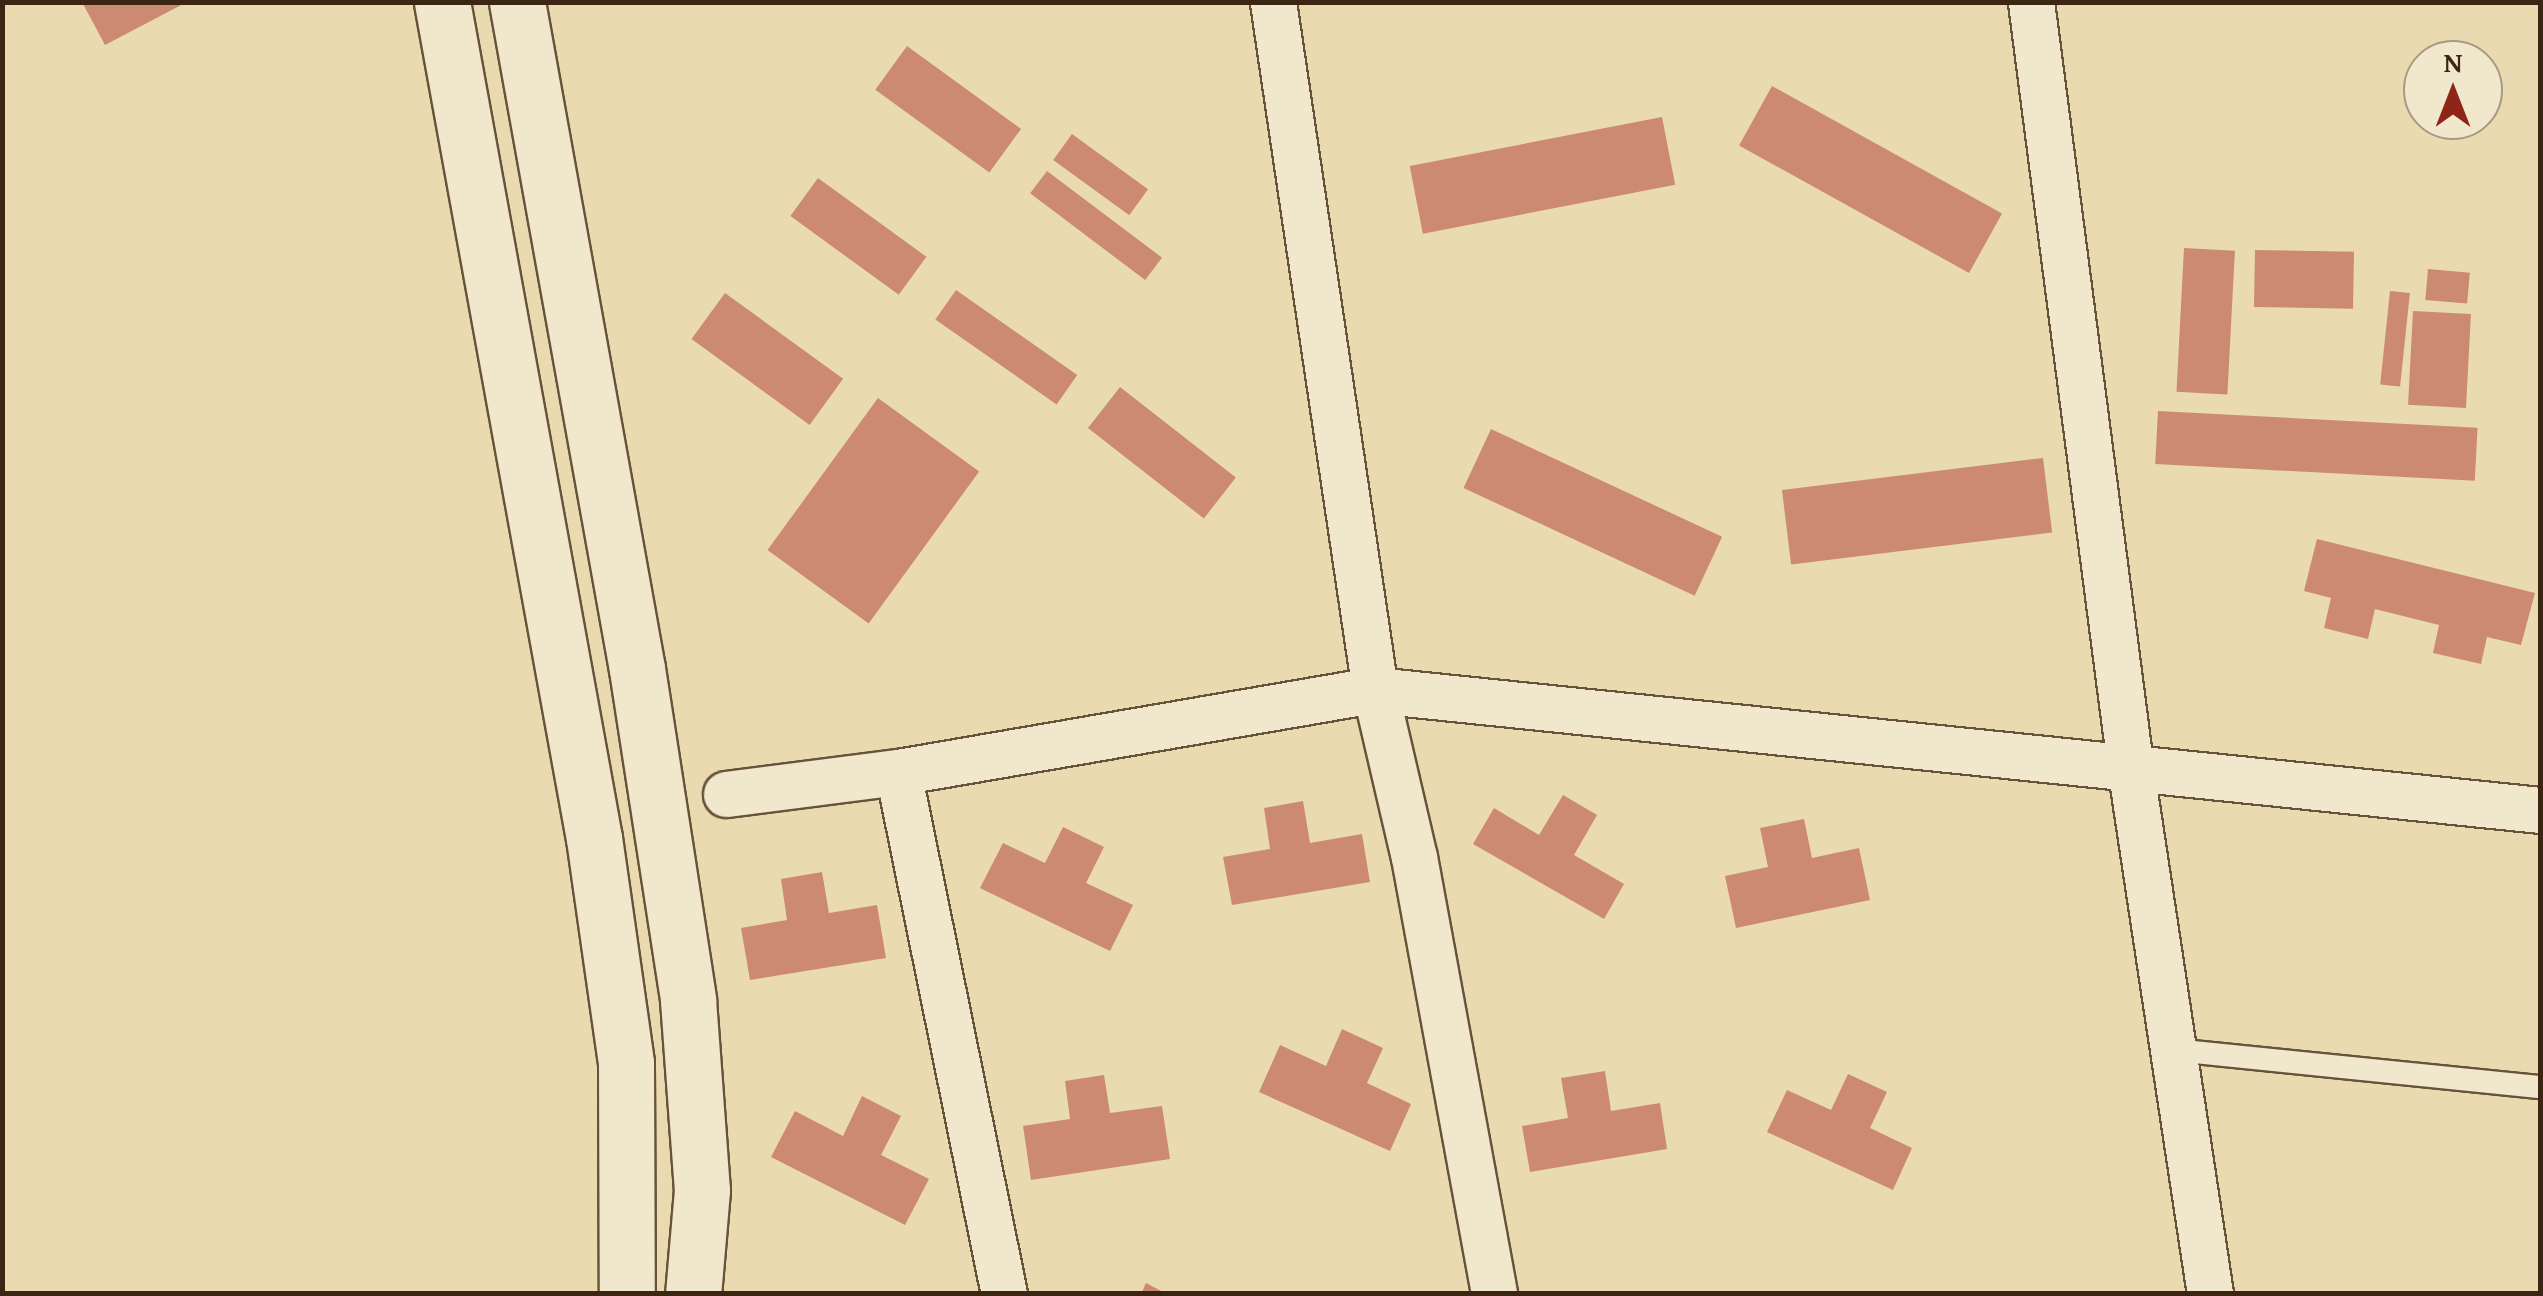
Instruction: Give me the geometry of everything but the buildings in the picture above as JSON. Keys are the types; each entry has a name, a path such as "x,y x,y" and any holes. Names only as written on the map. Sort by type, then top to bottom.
{"main road":[{"path":"442,2 594,838 626,1063 627,1294"},
{"path":"516,2 637,670 688,1000 702,1190 693,1294"}],"street":[{"path":"1273,2 1376,690 1414,857 1494,1294"},
{"path":"2031,2 2131,772 2210,1294"},
{"path":"726,794 898,772 1376,690 2131,772 2540,810"},
{"path":"898,772 1004,1294"}],"lane":[{"path":"2174,1050 2540,1087"}]}
